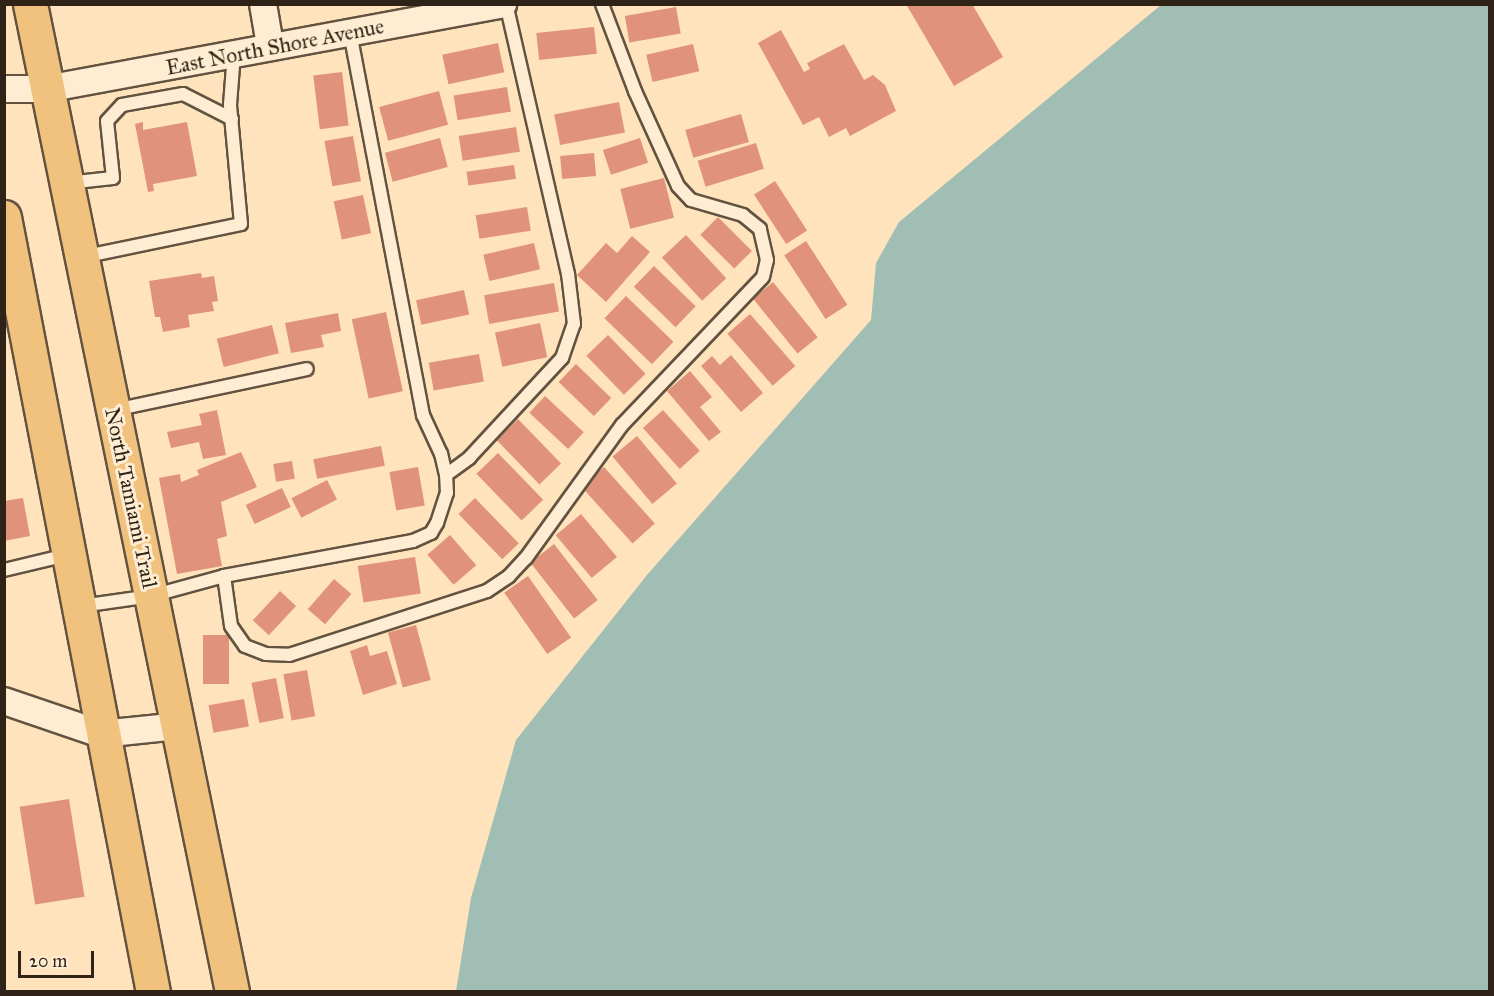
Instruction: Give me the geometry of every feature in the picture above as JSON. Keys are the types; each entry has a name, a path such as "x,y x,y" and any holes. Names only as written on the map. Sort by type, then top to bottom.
{"main road":[{"name":"North Tamiami Trail","path":"30,4 232,992"},
{"path":"4,217 153,992"}],"street":[{"path":"263,4 270,45"},
{"name":"East North Shore Avenue","path":"4,89 151,84 234,53 504,4"},
{"path":"4,701 102,734 178,726"}],"lane":[{"path":"446,475 469,458 562,358 574,324 570,284 504,4"},
{"path":"224,576 231,626 245,646 266,654 289,655 487,591 509,576 526,558 622,425 763,277 767,260 760,229 743,215 691,200 678,186 631,81 602,4"},
{"path":"78,607 151,596 224,576 413,541 431,533 444,506 446,475 441,454 423,416 350,32"},
{"path":"81,257 242,224 232,119 234,53"},
{"path":"66,183 113,178 107,122 122,105 151,84 183,94 232,119"},
{"path":"113,411 307,369"},
{"path":"4,570 68,555"}],"water":[{"path":"1161,5 1489,5 1489,991 456,991 471,898 516,740 647,575 871,320 876,263 899,222"}],"building":[{"path":"906,4 972,4 1003,57 954,86"},
{"path":"676,7 681,34 629,43 625,16"},
{"path":"594,27 597,54 539,60 536,33"},
{"path":"781,30 804,72 810,69 807,63 844,44 864,80 873,75 885,85 896,111 850,136 846,128 829,137 819,117 803,125 758,43"},
{"path":"498,43 504,72 448,84 442,55"},
{"path":"693,44 699,71 653,82 646,55"},
{"path":"342,72 349,126 320,129 313,76"},
{"path":"507,87 511,112 458,120 454,95"},
{"path":"439,91 448,125 388,141 379,107"},
{"path":"619,102 625,132 560,145 554,115"},
{"path":"741,114 749,142 693,158 685,130"},
{"path":"143,122 143,130 187,122 197,176 153,184 154,191 148,192 135,124"},
{"path":"516,127 520,152 463,161 459,136"},
{"path":"353,136 361,181 332,186 324,141"},
{"path":"440,138 448,167 393,182 385,153"},
{"path":"640,138 648,163 611,175 603,150"},
{"path":"756,143 764,169 706,187 698,161"},
{"path":"594,153 596,176 562,179 560,156"},
{"path":"514,165 516,179 468,186 466,172"},
{"path":"664,178 674,218 630,229 620,189"},
{"path":"775,181 807,230 786,244 754,195"},
{"path":"363,195 371,233 342,239 334,201"},
{"path":"527,207 531,231 479,239 476,215"},
{"path":"718,217 752,251 734,269 700,235"},
{"path":"686,235 726,278 702,301 662,258"},
{"path":"632,236 650,252 606,302 577,275 606,243 617,253"},
{"path":"806,241 847,305 826,319 784,255"},
{"path":"534,243 540,269 489,281 483,255"},
{"path":"654,266 696,306 676,327 634,287"},
{"path":"201,273 202,278 214,276 218,301 212,302 214,311 188,315 190,327 163,332 160,317 155,317 149,281"},
{"path":"773,282 818,337 797,354 753,298"},
{"path":"554,283 559,312 489,324 484,295"},
{"path":"464,290 469,314 421,325 416,300"},
{"path":"626,296 673,342 652,364 604,318"},
{"path":"386,312 403,391 369,399 352,319"},
{"path":"338,313 341,331 321,335 324,347 291,353 285,323"},
{"path":"750,314 795,366 773,386 727,334"},
{"path":"540,323 547,357 502,367 495,333"},
{"path":"272,325 279,353 224,367 217,339"},
{"path":"608,335 646,374 624,395 586,356"},
{"path":"479,354 484,382 434,390 429,363"},
{"path":"731,355 763,393 741,412 701,366 712,356 720,365"},
{"path":"576,364 611,398 594,416 559,382"},
{"path":"690,371 712,397 700,407 721,432 709,441 667,391"},
{"path":"545,396 584,432 568,449 529,413"},
{"path":"217,410 226,455 203,459 199,442 171,448 167,432 202,425 199,414"},
{"path":"663,410 700,451 680,469 643,428"},
{"path":"518,419 561,464 539,484 496,440"},
{"path":"637,436 677,483 652,504 612,457"},
{"path":"381,446 385,466 317,479 313,459"},
{"path":"241,452 257,487 221,502 227,536 217,539 222,566 177,574 159,478 180,474 181,482 199,475 197,470"},
{"path":"498,453 543,500 522,521 476,474"},
{"path":"292,461 295,479 276,482 273,464"},
{"path":"418,467 425,505 396,510 389,472"},
{"path":"604,467 655,523 633,544 582,487"},
{"path":"327,480 337,500 301,518 291,498"},
{"path":"282,488 291,507 255,524 246,505"},
{"path":"23,498 30,536 4,541 4,501"},
{"path":"475,498 519,543 502,559 458,514"},
{"path":"581,514 617,557 592,578 556,535"},
{"path":"450,535 476,565 454,585 427,555"},
{"path":"554,544 598,600 574,618 530,562"},
{"path":"415,557 421,594 364,603 358,566"},
{"path":"528,576 571,637 547,654 504,593"},
{"path":"334,579 351,594 325,624 308,609"},
{"path":"280,591 296,606 269,635 253,620"},
{"path":"416,625 431,680 403,688 388,633"},
{"path":"203,635 229,635 229,684 203,684"},
{"path":"367,645 370,656 387,651 397,684 363,695 350,651"},
{"path":"307,670 315,716 292,720 283,674"},
{"path":"276,678 284,718 259,723 251,683"},
{"path":"244,699 249,727 213,733 209,705"},
{"path":"69,799 84,897 35,905 20,807"}]}
